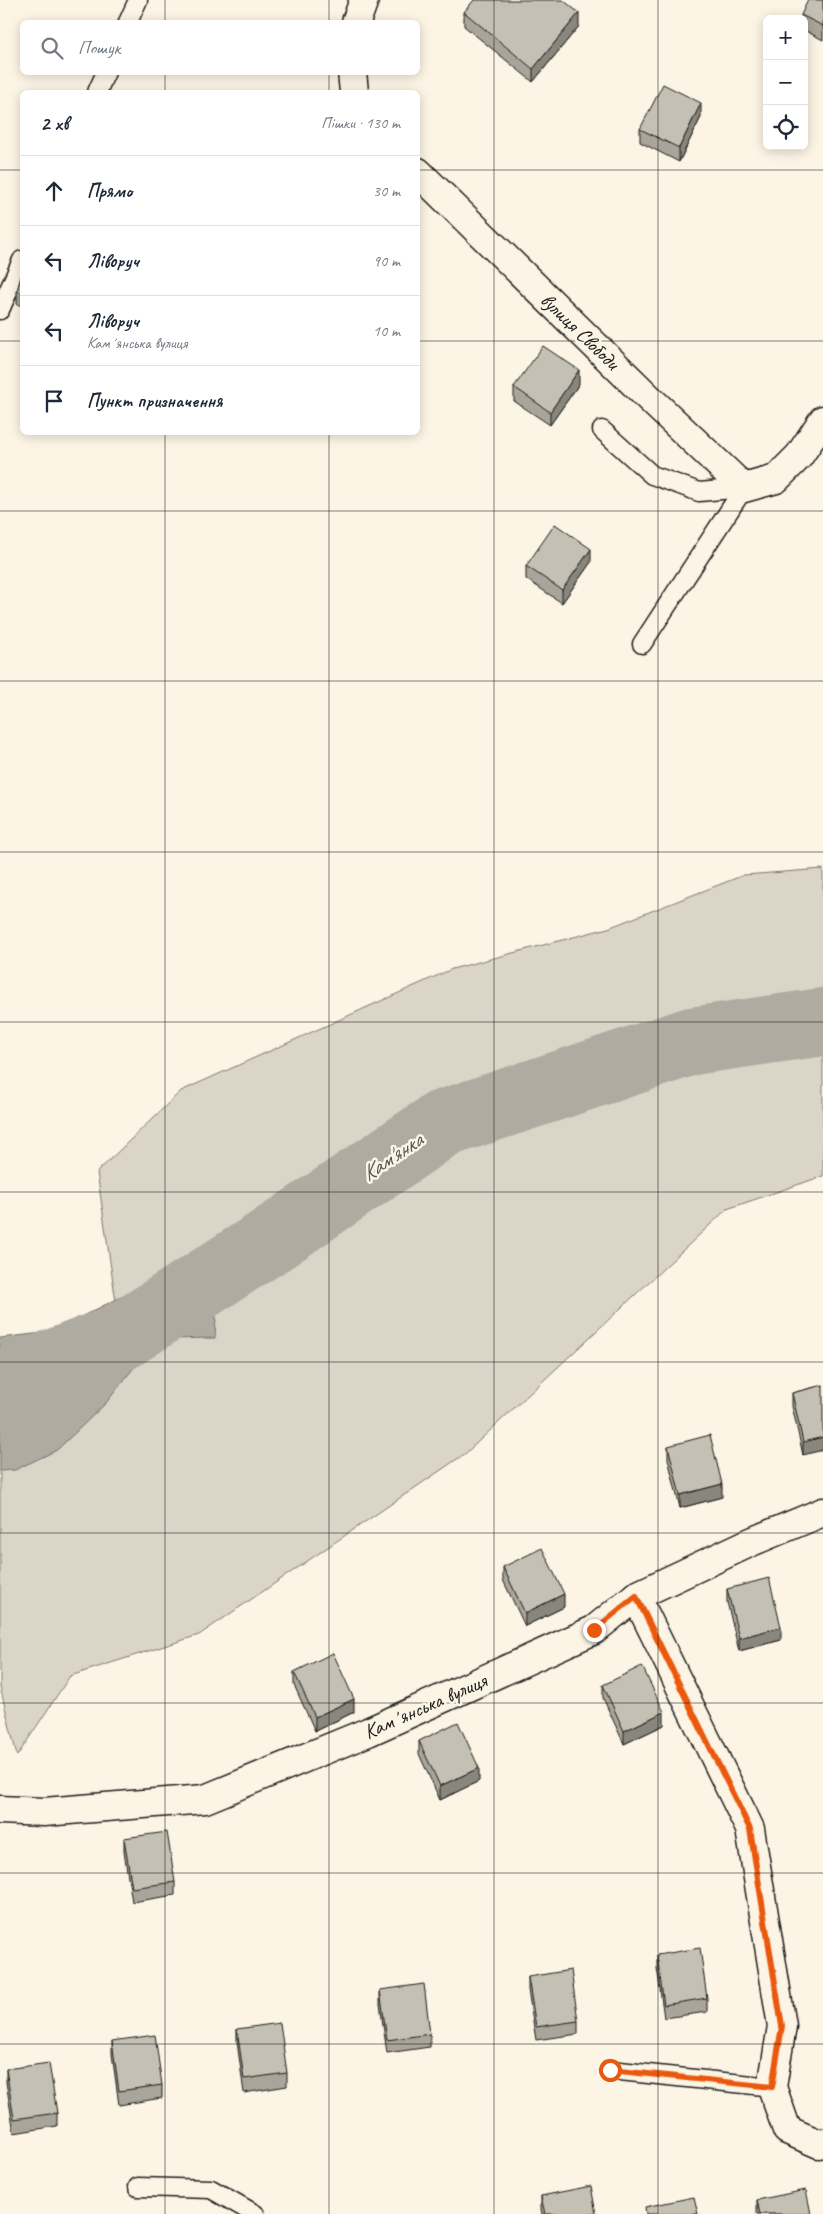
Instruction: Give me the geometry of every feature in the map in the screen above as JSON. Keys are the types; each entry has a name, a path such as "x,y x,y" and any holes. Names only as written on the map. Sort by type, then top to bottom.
{"street":[{"path":"357,20 364,0"},
{"path":"352,75 354,90"},
{"name":"вулиця Свободи","path":"420,174 652,402 744,488"},
{"path":"744,488 776,479 799,456 823,420"},
{"name":"Камʼянська вулиця","path":"0,1810 44,1812 205,1799 368,1732 594,1630 636,1596 751,1542 823,1512"},
{"path":"636,1596 750,1829 782,2026 772,2087 787,2130 819,2144 823,2143"}],"lane":[{"path":"129,20 138,0"},
{"path":"98,90 105,75"},
{"path":"0,310 20,265"},
{"path":"602,430 652,474 698,492 744,488"},
{"path":"642,644 744,488"},
{"path":"610,2070 772,2087"},
{"path":"138,2187 212,2189 255,2214"}],"shaded area":[{"path":"823,869 823,1176 727,1209 466,1453 199,1635 70,1676 17,1756 0,1687 0,1384 121,1337 97,1172 181,1091 452,969 608,928 744,875"},
{"path":"193,1254 217,1291 215,1338 169,1339 143,1356 106,1403 57,1450 15,1470 0,1471 0,1338 50,1332 137,1289"}],"building":[{"path":"474,0 563,0 579,13 533,69 464,12"},
{"path":"808,0 823,0 823,26 808,18 808,15 801,15"},
{"path":"663,84 701,103 679,148 640,129"},
{"path":"20,280 20,292 17,291"},
{"path":"543,346 579,370 550,412 514,387"},
{"path":"555,524 591,549 562,590 526,566"},
{"path":"823,1385 823,1437 803,1442 792,1393"},
{"path":"710,1435 722,1484 680,1495 668,1446"},
{"path":"542,1548 564,1594 525,1613 503,1567"},
{"path":"769,1578 781,1627 739,1638 727,1589"},
{"path":"333,1653 354,1699 315,1717 294,1672"},
{"path":"642,1666 664,1712 624,1731 603,1685"},
{"path":"458,1722 479,1768 440,1786 419,1741"},
{"path":"167,1832 175,1882 132,1888 124,1838"},
{"path":"700,1948 707,1998 664,2005 657,1955"},
{"path":"571,1970 578,2021 536,2027 528,1977"},
{"path":"424,1984 430,2034 387,2040 380,1990"},
{"path":"280,2023 287,2073 244,2079 237,2029"},
{"path":"155,2035 162,2085 119,2091 112,2041"},
{"path":"49,2063 57,2113 14,2119 6,2069"},
{"path":"591,2186 596,2214 545,2214 541,2196"},
{"path":"806,2190 811,2214 760,2214 757,2200"},
{"path":"694,2197 698,2214 646,2214 645,2207"}],"waterway":[{"name":"Кам'янка","path":"0,1384 121,1337 270,1241 442,1124 692,1041 823,1022"}],"route":[{"path":"594,1630 636,1596 750,1829 782,2026 772,2087 610,2070"}]}
